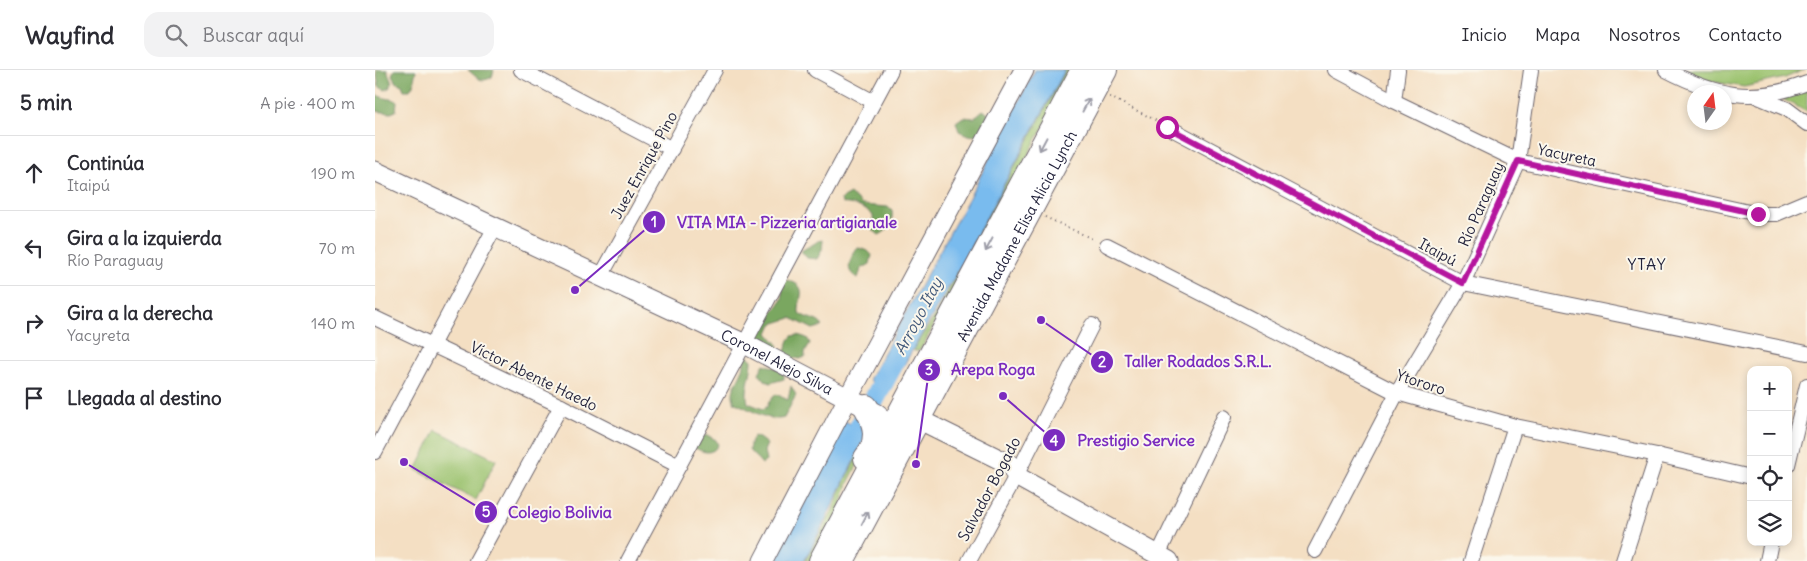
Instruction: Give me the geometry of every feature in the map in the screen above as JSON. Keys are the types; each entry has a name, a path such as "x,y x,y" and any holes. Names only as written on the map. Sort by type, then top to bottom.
{"highway":[{"name":"Avenida Madame Elisa Alicia Lynch","path":"821,561 845,516 876,414 1083,70"},
{"name":"Avenida Madame Elisa Alicia Lynch","path":"842,561 876,414 1105,70"}],"main road":[{"path":"763,561 876,414 1025,70"},
{"name":"Coronel Alejo Silva","path":"375,171 745,344 876,414 926,423 1011,465 1015,476 1163,558"}],"street":[{"path":"521,70 672,150"},
{"name":"Juez Enrique Pino","path":"601,276 715,70"},
{"path":"815,70 874,102"},
{"path":"627,561 891,70"},
{"name":"Yacyreta","path":"1336,70 1394,101 1518,161 1758,214 1775,214 1807,201"},
{"path":"1394,101 1398,70"},
{"path":"1666,70 1708,88 1734,94 1755,96 1784,92 1807,83"},
{"name":"Río Paraguay","path":"1315,551 1397,393 1463,283 1518,161 1532,71"},
{"path":"1755,96 1787,109 1807,124"},
{"name":"Itaipú","path":"1167,127 1463,283 1807,353"},
{"path":"375,452 495,227"},
{"name":"Ytororo","path":"1107,245 1397,393 1515,426 1657,455 1747,476"},
{"name":"Víctor Abente Haedo","path":"375,318 561,406 679,466"},
{"name":"Salvador Bogado","path":"969,561 1015,476 1092,325"},
{"path":"1790,456 1807,385"},
{"path":"476,561 561,406"},
{"path":"1163,558 1224,416"},
{"path":"1471,561 1515,426"},
{"path":"1623,561 1657,455"},
{"path":"1767,561 1770,546"}],"path":[{"path":"1108,96 1167,127"},
{"path":"1043,216 1107,245"}],"green space":[{"path":"376,70 387,70 392,83 386,90 379,87"},
{"path":"394,70 416,70 410,90 404,90 402,85 396,82 392,75"},
{"path":"468,70 494,70 492,77 482,80"},
{"path":"1066,70 1075,70 922,347 919,351 914,351 914,348 935,316"},
{"path":"1685,70 1804,70 1785,78 1744,87 1702,80"},
{"path":"1807,90 1807,112 1783,99 1784,98"},
{"path":"375,96 397,101 396,111 391,113 375,111"},
{"path":"983,110 991,116 983,132 976,136 971,136 959,131 956,122 963,117 974,118"},
{"path":"850,194 862,205 888,207 892,211 892,219 886,231 879,235 872,229 873,216 868,211 854,205 842,204 841,199"},
{"path":"823,240 822,250 817,259 807,258 801,251 818,241"},
{"path":"856,249 868,251 872,255 870,264 861,269 858,278 853,275 849,265"},
{"path":"787,280 801,289 799,313 818,321 823,326 813,329 791,318 772,324 768,333 779,346 775,348 770,346 767,350 755,341 757,326 781,301 783,295 782,286"},
{"path":"798,335 807,338 810,343 805,352 805,357 791,360 783,357 789,340 792,336"},
{"path":"748,356 752,360 747,392 748,403 763,409 767,407 776,394 788,400 791,386 796,395 784,418 766,417 735,403 733,394 735,386 743,368 744,359"},
{"path":"764,364 784,371 784,379 770,383 762,378 759,373"},
{"path":"436,430 496,460 476,500 416,470"},
{"path":"707,435 716,440 718,445 716,448 707,452 694,447 693,441"},
{"path":"754,436 767,444 764,451 766,461 762,464 749,450"},
{"path":"864,444 867,446 848,483 838,515 813,561 805,561 832,512 845,480"}],"water":[{"path":"1035,70 1065,70 955,276 889,391 869,380 971,194"},
{"path":"845,421 867,433 825,521 804,561 774,561"}],"waterway":[{"name":"Arroyo Itay","path":"845,455 895,360"}],"place":[{"name":"VITA MIA - Pizzeria artigianale","path":"575,290"},
{"name":"Taller Rodados S.R.L.","path":"1041,320"},
{"name":"Prestigio Service","path":"1003,396"},
{"name":"Colegio Bolivia","path":"404,462"},
{"name":"Arepa Roga","path":"916,464"}],"district":[{"name":"YTAY","path":"1647,264"}],"route":[{"path":"1167,127 1463,283 1518,161 1758,214"}]}
